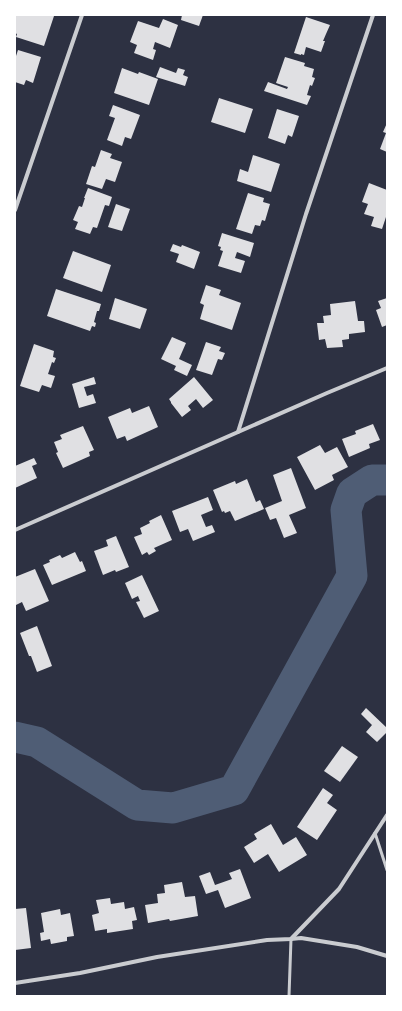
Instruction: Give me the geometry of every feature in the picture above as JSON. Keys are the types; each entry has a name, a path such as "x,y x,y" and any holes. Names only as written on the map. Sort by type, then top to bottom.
{"street":[{"path":"15,210 82,15"},
{"path":"238,432 306,214 373,15"},
{"path":"15,530 387,368"},
{"path":"291,939 339,889 387,815"},
{"path":"15,983 80,973 157,957 267,940 301,938 357,947 387,956"}],"lane":[{"path":"375,833 387,870"},
{"path":"289,996 291,939"}],"building":[{"path":"15,15 54,16 44,46 16,37"},
{"path":"182,15 203,15 199,26 181,20"},
{"path":"306,17 330,25 323,41 325,41 321,52 306,47 304,55 301,55 294,53"},
{"path":"163,19 178,25 170,48 155,42 153,49 156,50 153,60 134,53 137,45 130,42 138,21 159,28"},
{"path":"18,50 41,57 33,83 26,80 24,85 15,82 15,59"},
{"path":"285,57 305,63 304,66 314,69 312,77 315,78 312,86 310,85 307,95 311,96 307,105 264,91 268,82 287,89 288,87 276,83"},
{"path":"160,67 176,73 178,68 185,70 183,75 188,77 185,86 156,77"},
{"path":"122,68 158,79 149,105 114,93"},
{"path":"219,98 253,109 245,133 211,122"},
{"path":"113,105 140,115 131,139 125,137 122,146 107,140 115,118 109,116"},
{"path":"277,109 299,116 292,137 288,135 285,144 268,138"},
{"path":"387,123 387,152 380,149 386,133 383,132"},
{"path":"101,150 112,154 110,158 122,162 115,182 106,179 102,189 86,184 92,166 95,167"},
{"path":"253,155 280,164 271,192 237,181 240,169 248,172"},
{"path":"369,183 387,190 387,218 386,217 382,229 371,226 374,217 364,214 368,204 362,202"},
{"path":"88,188 112,197 109,206 105,205 97,228 93,227 90,234 75,229 78,222 73,220 79,206 82,207"},
{"path":"248,193 264,198 263,202 270,204 265,221 262,220 260,226 255,225 252,234 236,229"},
{"path":"116,204 130,209 122,231 108,227"},
{"path":"222,233 254,243 250,257 237,252 235,258 245,261 241,273 218,266 223,251 220,250 221,247 218,246"},
{"path":"173,244 181,247 182,245 200,252 194,269 176,262 179,254 170,251"},
{"path":"73,251 111,265 102,292 63,278"},
{"path":"206,285 221,290 219,295 241,303 232,330 200,319 204,305 200,303"},
{"path":"56,289 101,304 94,322 96,323 95,327 92,326 90,331 47,316"},
{"path":"115,298 147,309 140,329 109,319"},
{"path":"387,298 387,325 382,327 376,310 381,308 378,301"},
{"path":"355,301 358,321 364,321 365,332 349,334 349,339 342,340 343,347 327,348 325,339 319,340 317,323 324,323 323,316 331,315 330,304"},
{"path":"172,337 186,343 179,359 192,365 187,376 174,370 176,366 161,359"},
{"path":"206,342 221,347 219,351 225,353 222,360 218,359 212,375 196,370"},
{"path":"34,344 54,351 53,357 56,358 54,363 52,362 48,374 55,376 51,388 42,385 39,392 20,386"},
{"path":"94,377 96,384 84,387 87,396 93,394 96,403 79,408 72,384"},
{"path":"194,377 213,400 203,408 196,399 188,406 191,410 182,417 169,399"},
{"path":"149,406 158,427 127,441 125,436 117,439 108,417 130,408 132,413"},
{"path":"373,424 380,440 369,444 370,448 349,457 342,439 356,434 355,431"},
{"path":"83,426 94,450 89,452 90,456 63,468 56,453 58,452 54,442 62,439 60,435"},
{"path":"320,445 325,453 337,447 348,467 332,475 334,480 315,490 297,457"},
{"path":"34,458 37,464 32,466 37,478 15,488 15,466"},
{"path":"291,468 306,508 289,515 297,533 284,538 276,518 270,520 265,508 282,501 273,475"},
{"path":"247,479 256,502 260,500 264,509 235,521 230,511 225,513 224,511 222,512 213,490 235,481 236,484"},
{"path":"208,497 213,510 201,515 206,527 212,525 215,532 193,541 188,529 180,532 172,511"},
{"path":"161,515 172,540 154,548 156,551 149,555 147,552 142,555 134,537 142,534 140,528 150,523 149,521"},
{"path":"116,536 129,567 116,572 115,570 103,575 94,551 108,546 106,540"},
{"path":"75,552 80,562 82,561 86,571 52,585 43,565 50,562 49,560 60,555 62,558"},
{"path":"35,569 49,601 26,611 22,602 16,605 15,602 15,577"},
{"path":"142,575 159,611 144,618 136,602 140,601 138,596 132,599 125,583"},
{"path":"37,626 52,666 37,672 20,633"},
{"path":"366,708 387,728 387,732 377,742 366,732 372,725 361,714"},
{"path":"342,746 358,757 340,782 324,771"},
{"path":"323,788 333,795 327,803 337,810 317,840 297,827"},
{"path":"271,824 283,845 296,837 307,855 279,872 268,854 254,863 244,847 257,839 254,834"},
{"path":"240,869 251,898 225,908 218,890 206,894 199,876 210,872 215,885 232,879 229,873"},
{"path":"182,882 185,897 195,896 198,916 148,923 145,905 158,903 157,894 165,893 164,885"},
{"path":"110,898 111,904 124,902 125,909 134,907 137,920 132,921 133,929 107,933 107,929 95,931 92,915 99,913 96,900"},
{"path":"26,908 31,948 15,950 15,909"},
{"path":"60,909 61,915 70,913 74,936 67,937 67,941 51,944 50,939 41,941 40,933 44,932 41,913"}],"waterway":[{"path":"15,737 37,742 137,805 173,808 234,790 352,576 346,510 352,493 372,480 387,480"}]}
